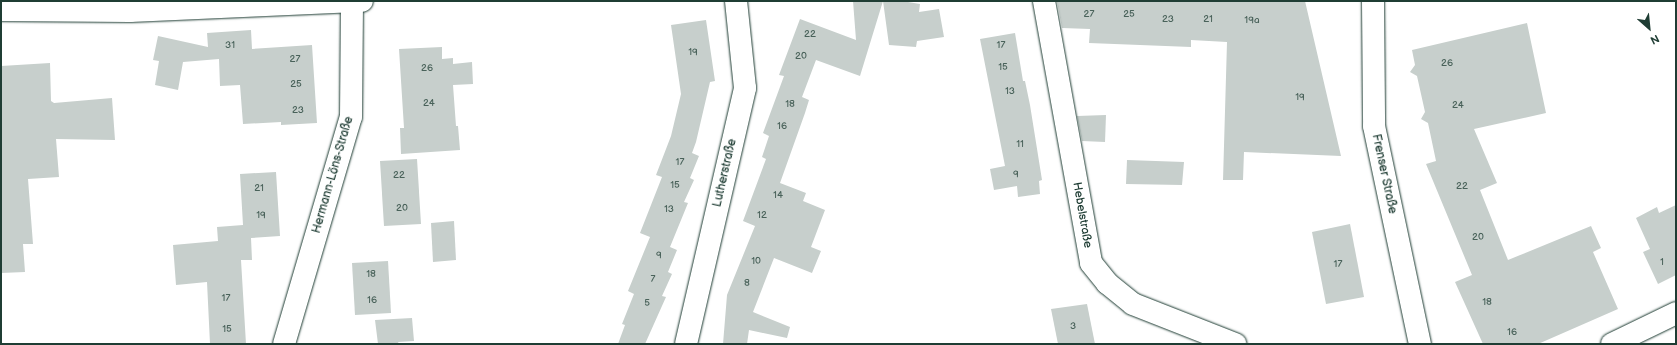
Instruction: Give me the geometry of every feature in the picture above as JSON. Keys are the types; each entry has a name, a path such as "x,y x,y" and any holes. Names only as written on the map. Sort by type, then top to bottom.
{"street":[{"path":"1,10 130,11 356,1"},
{"name":"Hermann-Löns-Straße","path":"284,344 351,117 356,1"},
{"name":"Lutherstraße","path":"686,344 745,88 736,1"},
{"name":"Hebelstraße","path":"1044,1 1091,263 1107,283 1133,304 1235,344"},
{"name":"Frenser Straße","path":"1373,1 1374,126 1420,344"},
{"path":"1612,344 1676,313"}],"building":[{"path":"853,1 883,1 860,76 816,60 802,97 809,100 780,183 806,193 803,201 825,210 811,247 821,251 812,273 774,258 753,312 790,327 787,338 749,330 747,344 723,344 727,295 755,226 743,221 766,159 762,157 769,136 763,133 784,76 779,75 800,19 856,40"},
{"path":"883,1 902,1 920,4 919,12 939,9 944,37 917,41 916,47 889,45"},
{"path":"1057,1 1305,1 1341,156 1244,152 1243,180 1223,180 1227,42 1191,40 1191,47 1089,43 1090,29 1062,28"},
{"path":"706,20 715,81 710,82 692,153 699,156 690,178 694,180 684,202 688,203 670,247 677,250 668,272 672,274 662,296 666,297 645,344 618,344 625,325 622,324 634,294 628,291 650,237 640,233 662,177 656,175 671,136 681,94 671,25"},
{"path":"1527,23 1546,113 1474,129 1497,183 1480,190 1508,260 1591,226 1601,248 1593,252 1618,309 1538,344 1483,344 1455,282 1472,275 1426,164 1436,161 1428,123 1421,119 1425,112 1417,76 1410,72 1415,65 1412,50"},
{"path":"251,30 252,49 312,45 317,123 281,125 281,122 243,124 240,85 220,86 219,59 183,62 178,90 155,85 159,61 153,60 158,36 208,47 207,33"},
{"path":"1015,33 1023,81 1025,81 1030,105 1042,180 1039,181 1040,194 1018,197 1017,186 994,190 990,169 1005,166 980,39"},
{"path":"442,47 442,59 453,58 453,64 472,62 473,84 453,85 456,126 458,126 460,150 401,154 400,128 404,128 399,49"},
{"path":"50,63 51,101 54,103 112,98 115,140 56,139 59,177 28,179 33,244 23,244 25,272 1,273 1,66"},
{"path":"1106,115 1105,142 1082,141 1077,116"},
{"path":"417,159 421,224 384,226 380,161"},
{"path":"1127,160 1184,162 1182,185 1126,184"},
{"path":"276,172 280,236 251,238 252,260 241,260 246,344 210,344 207,282 176,285 173,245 218,241 217,227 243,225 240,174"},
{"path":"1676,205 1676,275 1658,284 1643,252 1650,249 1636,218 1657,207 1659,213"},
{"path":"454,221 456,260 433,262 431,223"},
{"path":"1350,224 1364,297 1326,304 1312,232"},
{"path":"388,261 391,313 355,315 352,263"},
{"path":"1087,304 1095,344 1058,344 1051,309"},
{"path":"412,318 414,341 398,342 399,344 378,344 375,320"}]}
